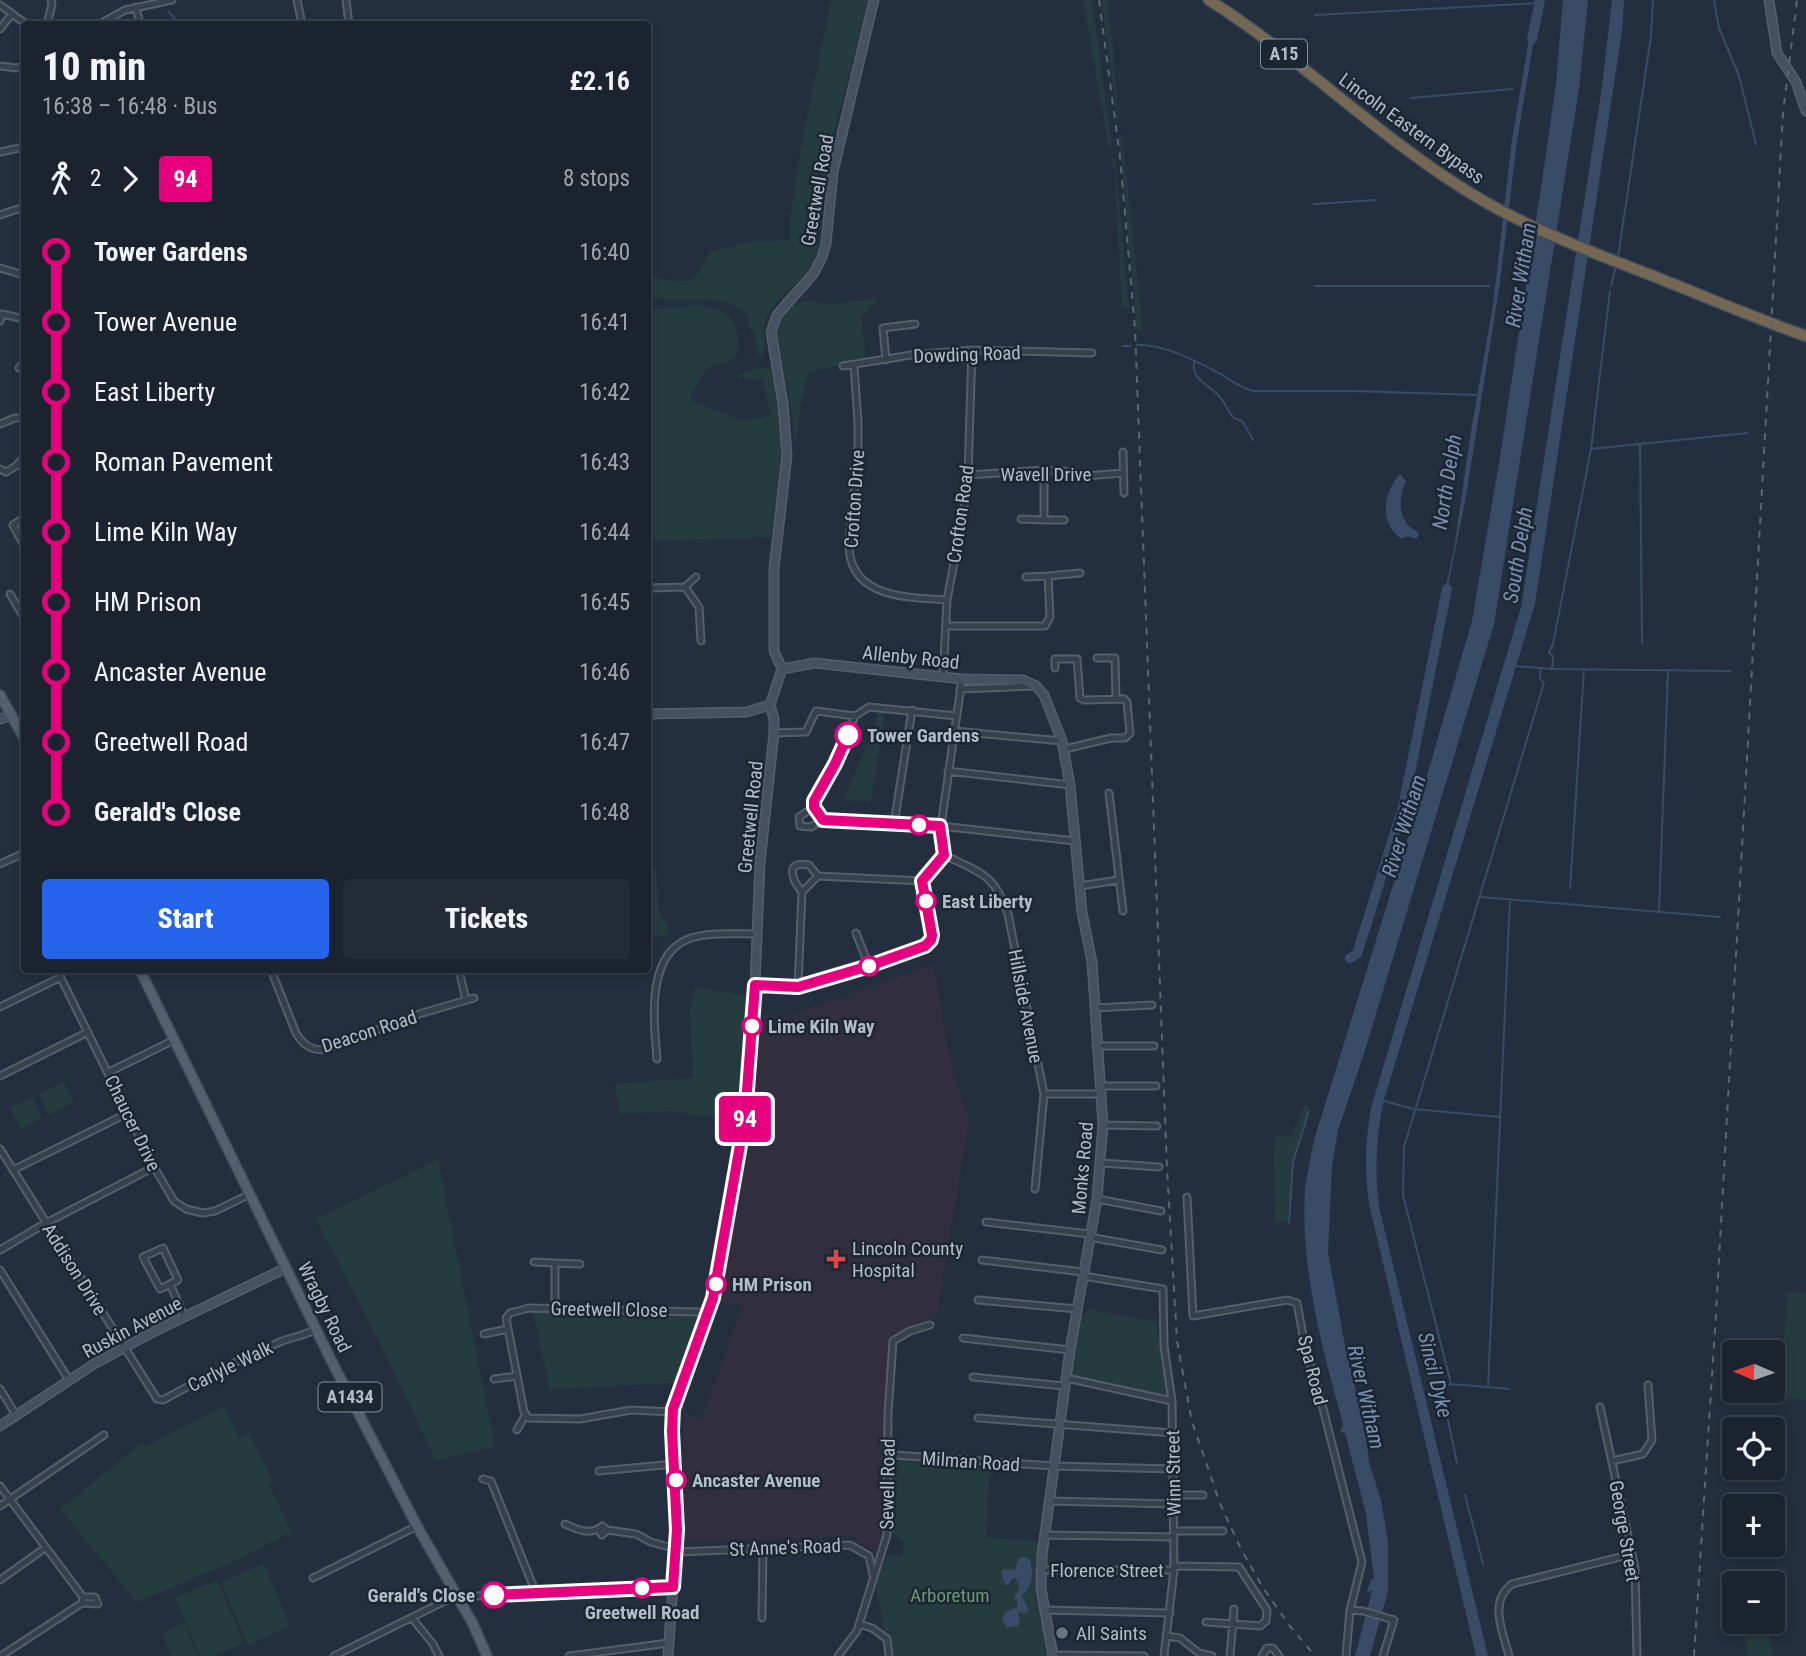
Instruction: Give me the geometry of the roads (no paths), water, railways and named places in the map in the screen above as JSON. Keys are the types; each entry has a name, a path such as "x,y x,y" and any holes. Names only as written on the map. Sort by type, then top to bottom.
{"highway":[{"name":"Lincoln Eastern Bypass","path":"1209,0 1270,42 1351,109 1457,186 1527,223 1806,336"}],"main road":[{"name":"Greetwell Road","path":"668,1656 676,1551 673,1412 713,1298 745,1117 762,840 774,733 770,705 782,669 774,651 774,568 787,456 783,402 772,348 772,325 780,311 814,273 822,257 827,237 830,188 874,0"},
{"path":"1769,0 1777,53 1796,82 1806,111"},
{"name":"Allenby Road","path":"782,669 815,663 961,679 1019,680 1036,686"},
{"name":"Monks Road","path":"1036,686 1048,704 1063,745 1070,785 1080,886 1092,962 1103,1125 1097,1199 1065,1382 1040,1570 1053,1656"},
{"path":"0,695 3,708 11,715 21,733"},
{"path":"651,714 747,712 770,705"},
{"path":"0,719 11,715"},
{"name":"Wragby Road","path":"141,973 316,1329 417,1526 473,1624 487,1656"},
{"name":"Ruskin Avenue","path":"0,1426 124,1347 286,1268"}],"street":[{"path":"48,21 51,0"},
{"path":"105,21 125,10 172,0"},
{"path":"297,0 301,21"},
{"path":"346,0 349,21"},
{"path":"0,5 21,21"},
{"path":"136,7 139,21"},
{"path":"0,29 11,15"},
{"path":"0,66 21,66"},
{"path":"0,152 21,148"},
{"path":"0,215 21,205"},
{"path":"0,268 21,274"},
{"path":"0,321 2,314 21,319"},
{"path":"886,360 883,328 915,324"},
{"name":"Dowding Road","path":"843,366 911,355 972,350 1092,353"},
{"name":"Crofton Road","path":"943,677 947,600 968,475 972,350"},
{"name":"Crofton Drive","path":"854,366 858,455 848,555 852,569 878,591 906,597 947,600"},
{"path":"0,424 21,418"},
{"path":"1123,453 1124,493"},
{"path":"0,470 6,471 21,460"},
{"path":"1044,470 1044,520"},
{"name":"Wavell Drive","path":"968,475 1044,470 1085,476 1124,473"},
{"path":"1021,519 1064,520"},
{"path":"19,522 13,525 21,540"},
{"path":"1026,577 1080,573"},
{"path":"947,626 1045,626 1050,617 1048,576"},
{"path":"651,588 685,587 696,577"},
{"path":"685,587 699,607 701,641"},
{"path":"10,594 21,612"},
{"path":"15,601 21,597"},
{"path":"1097,659 1115,658 1116,698"},
{"path":"954,731 1063,745 1125,738 1130,733 1128,702 1116,698 1080,698 1077,659 1055,659 1055,668"},
{"path":"922,881 944,855 940,826 961,679"},
{"path":"960,689 1036,686"},
{"path":"823,820 814,807 814,801 846,742 849,726 855,716 869,707 956,716"},
{"path":"894,824 912,710"},
{"path":"774,733 806,732 816,711 855,716"},
{"path":"948,771 1070,785"},
{"path":"1110,793 1123,911"},
{"path":"814,807 800,817 800,826 811,827 823,820 940,826 1076,841"},
{"path":"0,863 21,854"},
{"name":"Hillside Avenue","path":"944,855 990,879 1001,894 1008,914 1044,1094 1035,1189"},
{"path":"798,987 802,892 792,880 791,874 794,867 801,863 809,865 818,876"},
{"path":"802,892 818,876 922,881"},
{"path":"1080,886 1118,880"},
{"path":"755,985 798,987 925,946 932,935 922,881"},
{"path":"856,933 869,966"},
{"path":"657,1059 654,1012 660,972 668,955 680,943 693,937 756,934"},
{"name":"Chaucer Drive","path":"59,973 154,1167 174,1201 186,1209 203,1213 215,1212 250,1194"},
{"name":"Deacon Road","path":"272,973 296,1034 301,1042 312,1049 324,1050 399,1021 474,998"},
{"path":"461,973 466,1000"},
{"path":"0,1007 61,977"},
{"path":"1095,1007 1153,1005"},
{"path":"0,1076 88,1032"},
{"path":"109,1072 174,1040"},
{"path":"1096,1046 1154,1046"},
{"path":"1044,1094 1156,1086"},
{"path":"13,1170 128,1113"},
{"path":"1103,1125 1157,1126"},
{"name":"Addison Drive","path":"0,1149 150,1388"},
{"path":"1102,1163 1159,1167"},
{"path":"0,1250 154,1167"},
{"name":"Spa Road","path":"1187,1197 1193,1315 1287,1300 1297,1303 1306,1352 1317,1385 1362,1562 1350,1611 1346,1656"},
{"path":"1097,1199 1161,1211"},
{"path":"986,1222 1090,1235 1161,1250"},
{"path":"163,1248 178,1280 170,1284 160,1289 143,1257 163,1248"},
{"path":"982,1260 1083,1274"},
{"path":"534,1262 580,1264"},
{"path":"555,1263 555,1308"},
{"path":"0,1270 69,1380"},
{"name":"Winn Street","path":"1083,1274 1163,1289 1164,1346 1172,1401 1174,1469 1174,1568 1164,1656"},
{"path":"170,1284 184,1316"},
{"path":"978,1300 1077,1309"},
{"name":"Greetwell Close","path":"508,1329 506,1318 510,1313 529,1308 699,1312 706,1318"},
{"name":"Sewell Road","path":"838,1656 859,1624 887,1535 888,1414 893,1340 930,1325"},
{"name":"Carlyle Walk","path":"150,1388 157,1399 163,1400 202,1378 316,1329"},
{"path":"484,1334 508,1329 527,1416 517,1430"},
{"path":"963,1338 1070,1350"},
{"path":"494,1380 517,1376"},
{"path":"973,1377 1065,1382 1172,1401"},
{"path":"1612,1461 1643,1454 1652,1440 1648,1385"},
{"path":"0,1389 16,1415"},
{"name":"George Street","path":"1600,1407 1635,1568 1637,1656"},
{"path":"527,1416 580,1419 631,1410 673,1412"},
{"path":"978,1418 1172,1433"},
{"path":"0,1506 104,1435"},
{"name":"Milman Road","path":"889,1457 893,1455 1054,1466 1174,1469"},
{"path":"598,1471 675,1464"},
{"path":"483,1479 491,1480 536,1593"},
{"path":"0,1486 83,1600 1,1656"},
{"path":"1174,1495 1203,1495"},
{"path":"1049,1501 1174,1504"},
{"path":"565,1524 587,1532 598,1531 603,1535 607,1530 636,1534 676,1551"},
{"path":"313,1578 417,1526"},
{"path":"1044,1535 1223,1531"},
{"name":"St Anne's Road","path":"676,1551 850,1545 869,1556 873,1578"},
{"path":"762,1619 763,1547"},
{"path":"0,1580 45,1548"},
{"path":"1510,1656 1498,1616 1498,1602 1512,1584 1632,1554"},
{"name":"Florence Street","path":"1040,1570 1239,1567 1267,1610 1266,1621 1260,1626 1232,1624"},
{"path":"334,1656 457,1597 673,1587"},
{"path":"1230,1656 1234,1609"},
{"path":"1044,1610 1170,1613"},
{"path":"1350,1611 1363,1611 1394,1620 1383,1656"},
{"path":"412,1618 439,1656"},
{"path":"1206,1622 1232,1624"},
{"path":"859,1624 872,1628 887,1639 889,1656"},
{"path":"1167,1636 1180,1638 1199,1653 1212,1656"},
{"path":"569,1656 669,1643"},
{"path":"1262,1656 1267,1648 1273,1648 1279,1656"},
{"path":"1053,1656 1144,1656"}],"water":[{"path":"1563,0 1588,0 1579,89 1494,624 1363,1057 1338,1130 1332,1167 1328,1252 1344,1340 1366,1435 1369,1462 1381,1500 1388,1542 1388,1591 1370,1656 1355,1656 1372,1591 1367,1592 1371,1579 1374,1578 1366,1514 1345,1433 1340,1432 1343,1424 1314,1308 1306,1249 1305,1189 1314,1140 1472,621 1543,174 1556,84"},
{"path":"1612,0 1624,0 1622,31 1535,604 1383,1103 1377,1144 1376,1170 1380,1211 1488,1656 1476,1656 1370,1208 1366,1146 1371,1108 1521,607 1602,87"},
{"path":"1531,27 1536,27 1517,141 1500,282 1466,496 1445,601 1443,600 1454,549 1493,305 1512,140"},
{"path":"1400,474 1406,481 1401,497 1402,514 1409,526 1418,533 1416,539 1408,536 1401,539 1389,525 1387,498"},
{"path":"1019,1558 1030,1560 1032,1576 1022,1596 1029,1610 1025,1614 1018,1612 1018,1626 1007,1628 1002,1619 1005,1613 1017,1607 1018,1602 1014,1598 1020,1587 1015,1578 1009,1585 1005,1585 1001,1572 1003,1569 1015,1570"}],"waterway":[{"name":"North Delph","path":"1532,39 1540,0"},
{"path":"1618,257 1651,36 1653,0"},
{"path":"1714,0 1719,28 1739,76 1756,144"},
{"path":"1315,15 1540,3"},
{"path":"169,12 176,21"},
{"path":"1411,98 1513,89"},
{"path":"1314,204 1376,200"},
{"path":"1611,286 1616,266"},
{"path":"1315,286 1489,286"},
{"path":"1552,669 1553,656 1549,652 1553,644 1591,449 1610,291"},
{"path":"1137,345 1177,353 1254,391 1479,395"},
{"path":"1123,346 1130,346"},
{"path":"1194,363 1199,379 1220,397 1234,417 1242,421 1253,440"},
{"path":"1591,449 1747,433"},
{"path":"1640,444 1642,643"},
{"name":"North Delph","path":"1350,958 1357,954 1403,807 1447,589"},
{"path":"1515,666 1552,669 1730,671"},
{"name":"Sincil Dyke","path":"1451,1384 1403,1195 1404,1147 1544,683 1540,679 1541,669"},
{"path":"1570,889 1584,669"},
{"path":"1659,912 1668,670"},
{"path":"1481,897 1720,917"},
{"path":"1488,1387 1510,899"},
{"path":"1384,1101 1414,1109 1499,1117"},
{"path":"1289,1223 1293,1162 1309,1111"},
{"name":"Sincil Dyke","path":"1457,1463 1441,1387 1451,1384 1509,1389"},
{"path":"1465,1495 1483,1564"}],"railway":[{"path":"1099,0 1120,157 1135,329 1167,1169 1177,1341 1192,1422 1221,1506 1262,1586 1315,1656"},
{"path":"1694,1656 1716,1313 1783,113 1797,0"}],"place":[{"name":"Tower Gardens","path":"848,735"},
{"name":"East Liberty","path":"926,901"},
{"name":"Lime Kiln Way","path":"752,1026"},
{"name":"Lincoln County Hospital","path":"836,1259"},
{"name":"HM Prison","path":"716,1284"},
{"name":"Ancaster Avenue","path":"676,1480"},
{"name":"Greetwell Road","path":"642,1588"},
{"name":"Gerald's Close","path":"494,1595"},
{"name":"All Saints","path":"1062,1633"}],"water label":[{"name":"River Witham","path":"1521,275"},
{"name":"South Delph","path":"1518,555"},
{"name":"River Witham","path":"1404,826"},
{"name":"River Witham","path":"1366,1397"}],"park label":[{"name":"Arboretum","path":"950,1595"}]}
